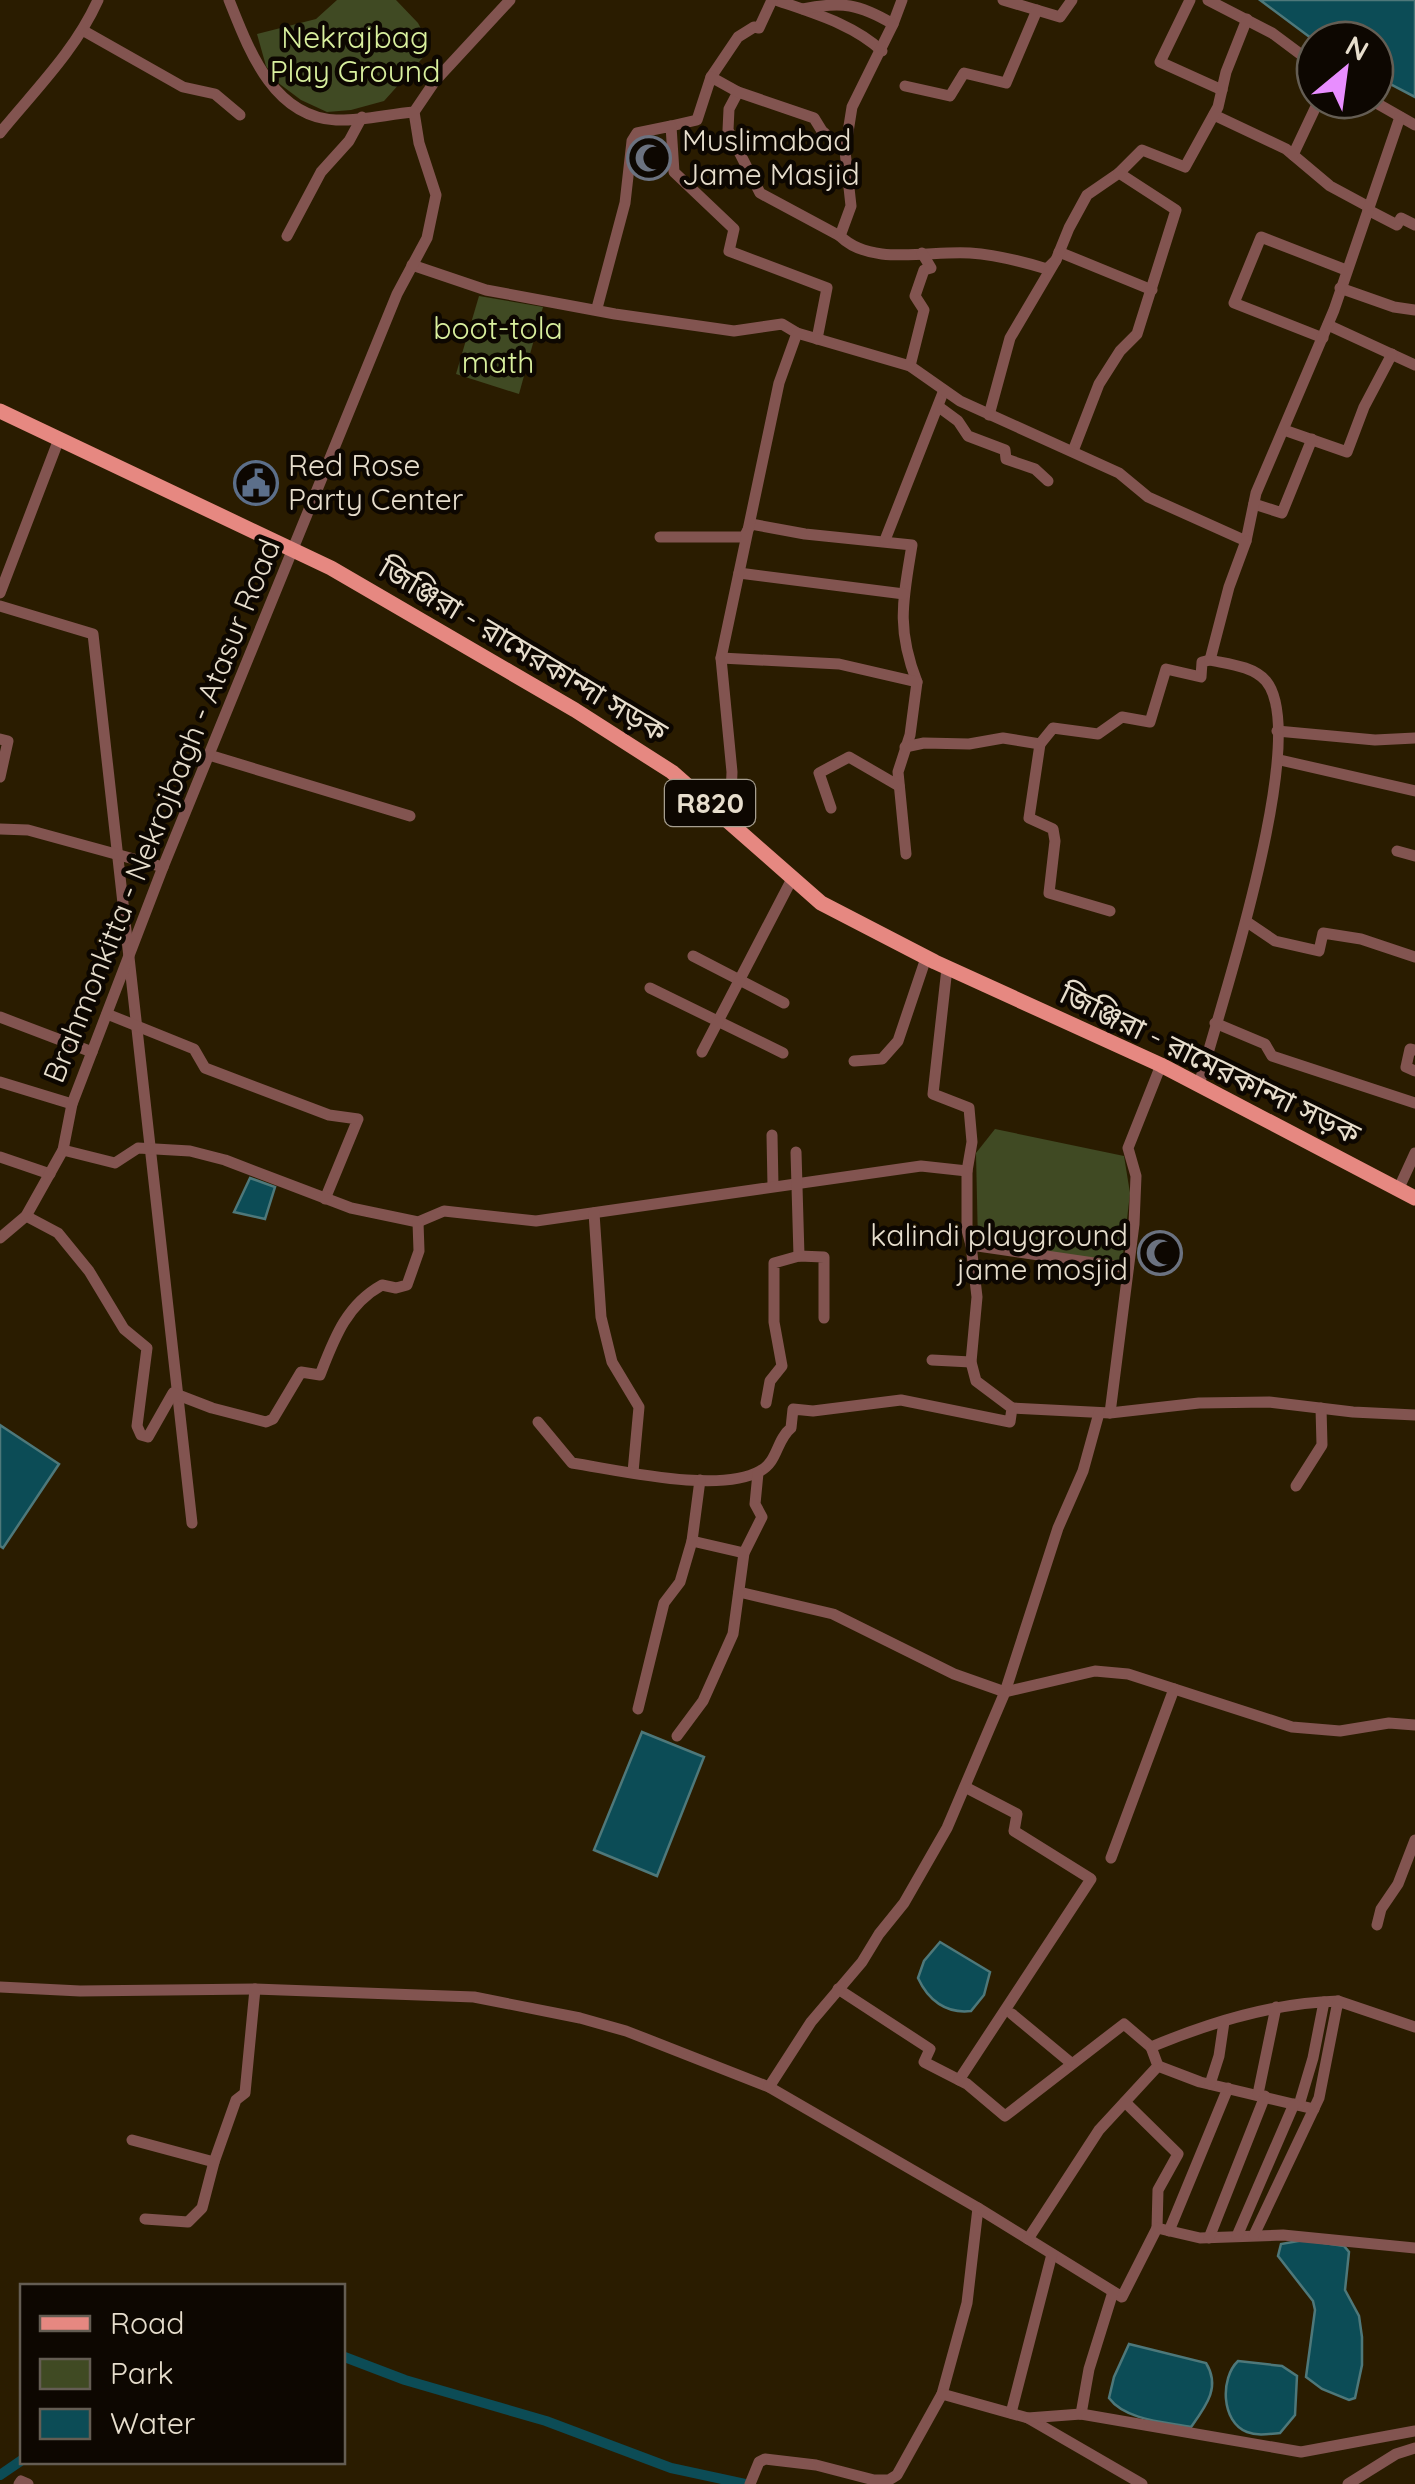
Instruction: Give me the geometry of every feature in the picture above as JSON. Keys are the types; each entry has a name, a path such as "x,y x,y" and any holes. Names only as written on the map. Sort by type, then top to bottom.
{"main road":[{"name":"জিঞ্জিরা - রামেরকান্দা সড়ক","path":"0,411 292,550 426,622 575,710 672,772 821,903 926,958 1162,1066 1415,1198"}],"street":[{"path":"0,133 84,31 98,0"},
{"path":"229,0 264,75 278,95 294,107 335,120 414,112 435,81 510,0"},
{"path":"597,308 625,203 636,133 697,120 711,77 738,37 754,26 758,28 774,0 866,37 882,51"},
{"path":"840,236 851,206 845,151 852,107 882,51 902,0"},
{"path":"1002,0 1060,18 1072,0"},
{"path":"1190,0 1160,62 1222,90"},
{"path":"1208,0 1247,19 1295,51"},
{"path":"803,10 830,4 860,6 894,24"},
{"path":"905,86 950,96 964,74 1006,84 1037,10"},
{"path":"989,415 1010,338 1088,195 1120,174 1142,150 1185,167 1214,115 1247,19"},
{"path":"84,31 183,87 215,94 240,115"},
{"path":"711,77 738,92 814,118 822,131 845,151"},
{"path":"738,92 729,110 728,130 760,192 846,242 892,256 967,252 1015,258 1047,269 1058,256"},
{"name":"Brahmonkitta - Nekrojbagh - Atasur Road","path":"0,1238 26,1216 63,1150 72,1104 162,868 292,550 427,238 436,196 419,143 414,112"},
{"path":"1395,114 1415,126"},
{"path":"1214,115 1293,155 1330,186 1397,225 1400,218 1415,225"},
{"path":"287,236 321,172 349,141 362,117"},
{"path":"1210,660 1254,504 1328,325 1400,117"},
{"path":"1293,155 1310,120"},
{"path":"671,126 674,172 734,229 729,251 827,288 817,339"},
{"path":"1073,450 1099,384 1120,351 1137,334 1176,210 1120,174"},
{"path":"1323,338 1234,303 1261,237 1346,270"},
{"path":"910,366 924,310 915,296 924,270 931,268 922,253"},
{"path":"1058,256 1152,290"},
{"path":"412,266 486,290 615,314 734,331 782,324 796,333 910,366 989,415 1073,450 1119,473 1148,497 1246,541"},
{"path":"1340,288 1394,307 1415,310"},
{"path":"1328,325 1415,364"},
{"path":"730,820 730,730 721,658 779,383 796,333"},
{"path":"1284,430 1347,452 1364,407 1392,354"},
{"path":"885,540 944,390"},
{"path":"939,407 958,421 968,436 1005,450 1006,459 1036,469 1048,481"},
{"path":"0,593 59,439"},
{"path":"1254,504 1282,513 1312,439"},
{"path":"744,537 751,524 912,545 901,623 917,682 910,734 898,772 906,854"},
{"path":"660,537 744,537"},
{"path":"740,572 904,594"},
{"path":"0,606 93,634 192,1523"},
{"path":"721,658 839,664 917,682"},
{"path":"1110,911 1049,893 1053,828 1029,818 1040,744 1053,728 1098,734 1122,718 1150,722 1166,668 1201,677 1202,662 1210,660 1245,667 1266,680 1274,696 1277,731 1272,810 1248,922 1199,1086"},
{"path":"1277,731 1376,740 1415,738"},
{"path":"905,747 1003,738 1040,744"},
{"path":"0,739 8,741 0,777"},
{"path":"209,755 410,816"},
{"path":"831,808 819,773 849,757 900,786"},
{"path":"1280,760 1415,791"},
{"path":"0,829 28,830 162,868"},
{"path":"1397,851 1415,856"},
{"path":"702,1052 793,877"},
{"path":"1248,922 1275,940 1318,951 1323,933 1361,939 1415,957"},
{"path":"693,956 784,1003"},
{"path":"854,1061 882,1059 898,1041 926,958"},
{"path":"948,968 932,1094 969,1108 972,1142 967,1170 967,1230 977,1297 971,1362 976,1381 1012,1408 1104,1413 1200,1403 1269,1402 1415,1415"},
{"path":"650,988 783,1053"},
{"path":"107,1014 194,1049 205,1068 329,1115 358,1119 325,1199"},
{"path":"0,1016 92,1052"},
{"path":"1215,1023 1265,1044 1272,1056 1415,1104 1415,1091"},
{"path":"1415,1050 1410,1049 1406,1067 1415,1071"},
{"path":"769,2087 811,2022 862,1962 925,1871 966,1787 1005,1692 1046,1575 1058,1528 1104,1413 1134,1224 1136,1176 1128,1148 1162,1066"},
{"path":"0,1082 72,1104"},
{"path":"772,1135 773,1186"},
{"path":"63,1150 116,1163 138,1148 190,1151 225,1160 325,1199 418,1222 444,1211 536,1222 921,1166 967,1170"},
{"path":"796,1152 799,1256"},
{"path":"1398,1190 1415,1154"},
{"path":"0,1156 50,1174"},
{"path":"594,1213 601,1317 612,1362 639,1407 633,1472"},
{"path":"26,1216 58,1233 89,1270 124,1329 147,1348 137,1426 141,1435 148,1437 174,1393 256,1420 273,1419 301,1372 320,1375 338,1329 367,1293 382,1284 407,1286 418,1251 418,1222"},
{"path":"971,1245 1128,1268"},
{"path":"766,1404 770,1380 782,1366 774,1322 774,1263 799,1256 824,1258 824,1318"},
{"path":"932,1360 971,1362"},
{"path":"538,1422 572,1463 714,1482 758,1473 772,1462 782,1436 791,1428 793,1409 813,1411 901,1400 1010,1422 1012,1408"},
{"path":"1296,1486 1322,1445 1321,1408"},
{"path":"677,1736 702,1701 733,1634 744,1554 762,1517 755,1504 758,1473"},
{"path":"638,1709 664,1603 680,1582 692,1541 700,1480"},
{"path":"692,1541 744,1554"},
{"path":"738,1592 833,1614 954,1674 1005,1692 1094,1671 1128,1674 1292,1727 1340,1731 1389,1723 1415,1726"},
{"path":"1111,1858 1174,1689"},
{"path":"959,2080 1091,1879 1014,1831 1017,1814 966,1787"},
{"path":"1376,1925 1415,1840"},
{"path":"0,1986 80,1991 370,1992 491,2000 580,2018 626,2031 769,2087 1122,2297 1163,2230 1228,2088"},
{"path":"145,2219 188,2222 202,2208 236,2100 245,2093 255,1989"},
{"path":"838,1989 930,2048 924,2062 959,2080 1005,2116 1124,2024 1152,2047 1158,2066"},
{"path":"1254,2235 1314,2109 1338,2001"},
{"path":"1152,2047 1294,2002 1338,2001 1415,2027"},
{"path":"1237,2236 1296,2104 1313,2058 1324,2002"},
{"path":"1210,2238 1262,2095 1276,2007"},
{"path":"1012,2014 1071,2063"},
{"path":"1210,2084 1220,2056 1224,2022"},
{"path":"1158,2066 1210,2084 1314,2109"},
{"path":"1028,2239 1099,2130 1158,2066"},
{"path":"1125,2102 1178,2154 1158,2190 1163,2230"},
{"path":"132,2140 214,2162"},
{"path":"750,2484 759,2462 765,2459 816,2465 874,2480 889,2480 898,2475 942,2394 967,2304 978,2208"},
{"path":"1163,2230 1210,2238 1254,2235 1415,2248"},
{"path":"1011,2413 1052,2254"},
{"path":"1081,2414 1089,2369 1113,2292"},
{"path":"942,2394 1028,2418 1142,2484"},
{"path":"1028,2418 1081,2414 1300,2452 1415,2431"},
{"path":"1348,2484 1396,2454 1415,2448"},
{"path":"19,2484 28,2484"}],"green space":[{"name":"Nekrajbag Play Ground","path":"337,0 396,0 418,23 428,42 427,53 384,101 327,112 301,100 277,82 266,66 257,34 316,19"},
{"name":"boot-tola math","path":"479,296 543,307 519,394 456,374"},
{"path":"995,1129 1124,1156 1130,1193 1122,1263 978,1244 976,1153"}],"water":[{"path":"1260,0 1415,0 1415,97 1395,86 1395,20 1295,20 1295,26"},
{"path":"250,1178 275,1187 265,1219 234,1212"},
{"path":"0,1425 59,1464 3,1548 0,1546"},
{"path":"642,1732 704,1757 657,1876 594,1850"},
{"path":"940,1942 990,1972 984,1995 971,2011 939,2004 918,1978 924,1961"},
{"path":"1304,2240 1344,2246 1349,2252 1345,2290 1359,2316 1362,2365 1355,2398 1349,2400 1322,2389 1306,2377 1313,2301 1278,2256 1281,2244"},
{"path":"1129,2344 1206,2363 1212,2388 1191,2427 1135,2416 1109,2398"},
{"path":"1238,2361 1282,2366 1297,2376 1295,2415 1280,2433 1251,2433 1232,2419 1226,2388"}],"waterway":[{"path":"345,2357 405,2380 546,2421 671,2468 745,2484"},
{"path":"0,2475 20,2461"}],"place":[{"name":"Muslimabad Jame Masjid","path":"649,158"},
{"name":"Red Rose Party Center","path":"256,483"},
{"name":"kalindi playground jame mosjid","path":"1160,1253"}]}
